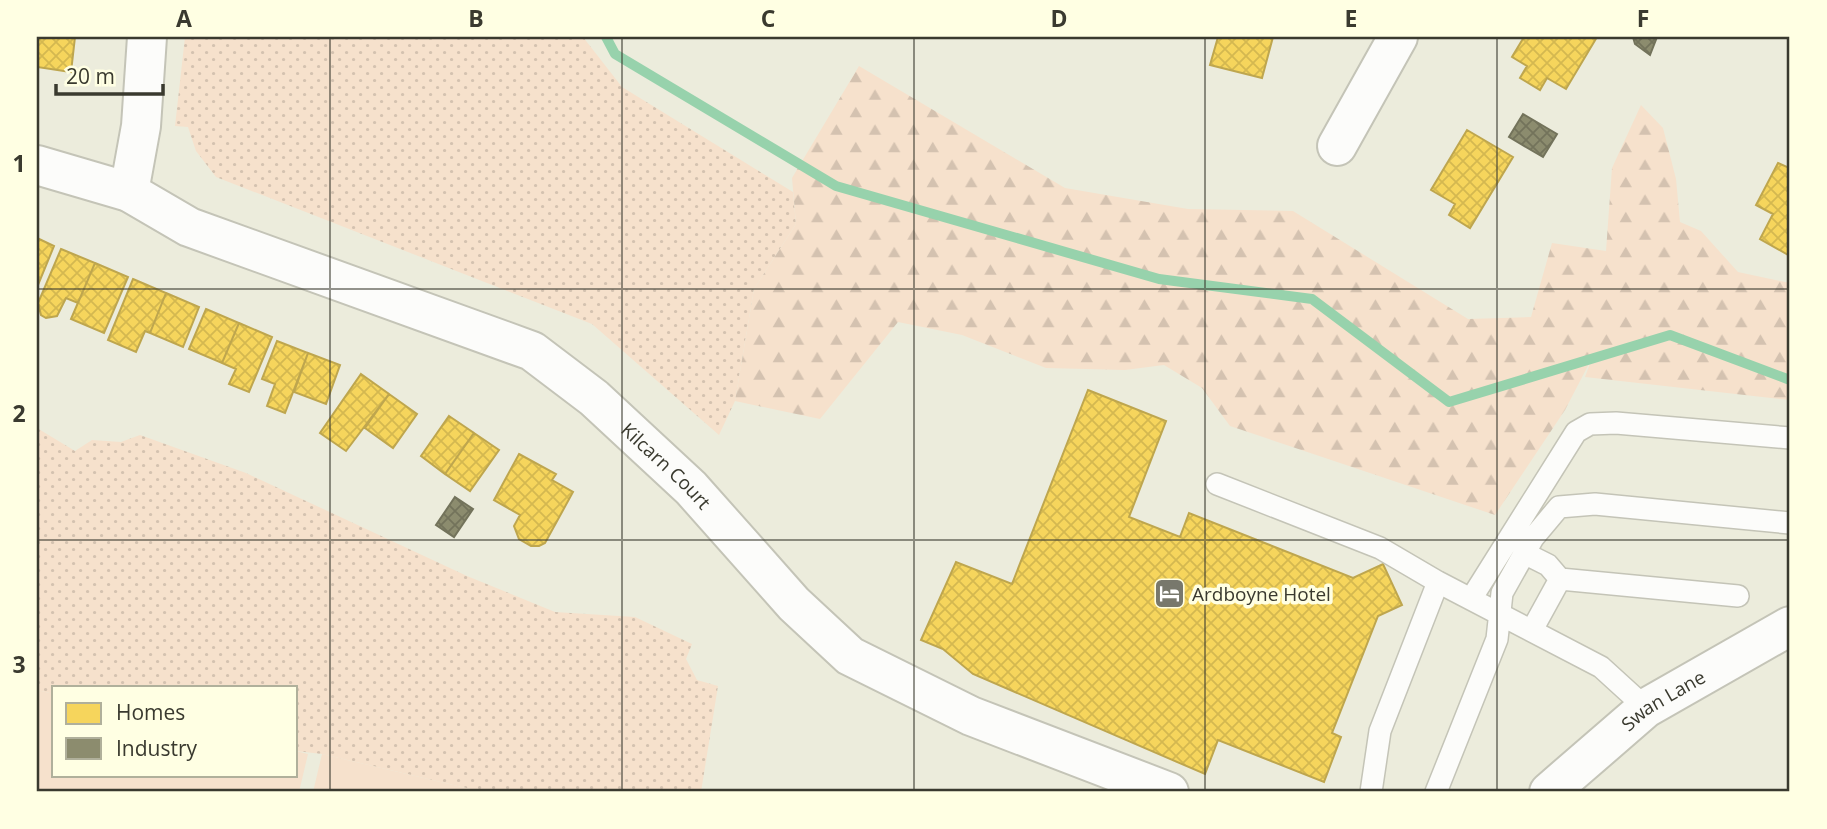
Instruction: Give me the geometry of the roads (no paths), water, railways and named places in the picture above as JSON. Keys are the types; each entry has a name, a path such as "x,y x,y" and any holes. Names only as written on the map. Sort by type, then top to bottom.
{"street":[{"path":"129,192 141,126 147,37"},
{"path":"1337,146 1398,37"},
{"name":"Kilcarn Court","path":"37,165 129,192 189,227 532,351 594,398 691,488 794,604 850,656 971,716 1169,792"},
{"name":"Swan Lane","path":"1549,792 1646,708 1790,626"}],"lane":[{"path":"1471,599 1576,432 1590,424 1616,423 1790,438"},
{"path":"1217,484 1380,548 1438,582 1601,667 1646,708"},
{"path":"1436,792 1497,639 1502,593 1524,553 1559,508 1595,505 1790,523"},
{"path":"1524,553 1548,565 1560,579 1738,596"},
{"path":"1532,630 1560,579"},
{"path":"1370,792 1380,731 1438,582"}],"waterway":[{"path":"606,37 615,54 836,186 1159,279 1312,299 1449,402 1670,335 1790,380"}],"place":[{"name":"Ardboyne Hotel","path":"1169,594"}]}
